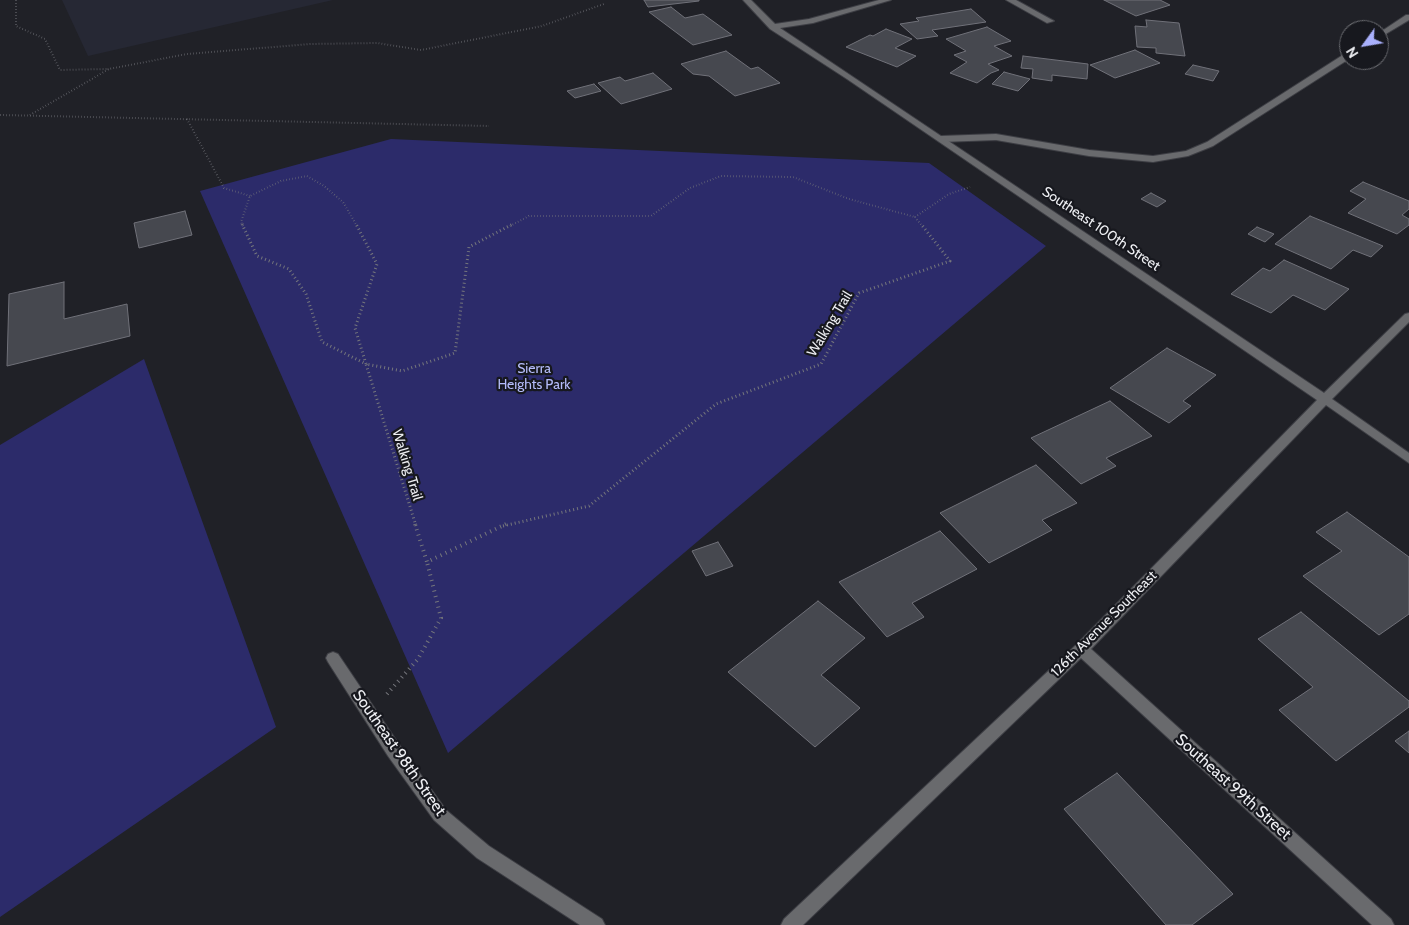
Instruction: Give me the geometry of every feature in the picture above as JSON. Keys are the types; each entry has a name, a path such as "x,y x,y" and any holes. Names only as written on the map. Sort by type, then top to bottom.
{"street":[{"name":"Southeast 100th Street","path":"746,0 773,28 941,139 1325,399 1409,459"},
{"path":"773,28 810,21 887,0"},
{"path":"1010,0 1050,22"},
{"path":"1389,30 1409,17"},
{"path":"941,139 996,137 1089,153 1153,159 1188,153 1210,144 1339,61"},
{"name":"126th Avenue Southeast","path":"790,925 1081,649 1325,399 1409,316"},
{"name":"Southeast 99th Street","path":"1081,649 1385,925"},
{"name":"Southeast 98th Street","path":"333,658 368,713 440,815 483,852 596,925"}],"path":[{"path":"16,0 16,26 45,39 60,70 109,69 187,54 310,44 377,43 421,50 542,26 604,4"},
{"path":"30,115 109,69"},
{"path":"0,114 489,126"},
{"path":"186,119 224,188 250,196 240,222 257,256 289,269 306,294 322,342 366,364 402,371 456,353 469,247 530,216 651,216 690,188 721,176 793,177 849,199 914,217 949,194 997,177"},
{"name":"Walking Trail","path":"250,196 281,181 307,176 324,186 343,202 371,250 377,264 355,328 427,562 509,524 589,506 716,404 821,364 859,293 950,261 914,217"},
{"path":"368,713 418,659 441,618 427,562"}],"shaded area":[{"path":"62,0 333,0 88,56"}],"green space":[{"name":"Sierra Heights Park","path":"391,139 929,163 1046,246 448,753 200,191"},
{"path":"144,359 276,727 0,917 0,445"}],"building":[{"path":"644,0 699,0 699,1 648,7"},
{"path":"1104,0 1160,0 1170,5 1136,16"},
{"path":"671,7 685,18 703,14 732,35 693,45 649,12"},
{"path":"971,9 986,22 932,30 938,36 917,39 900,24 919,21 916,18"},
{"path":"1146,20 1179,23 1185,56 1156,53 1156,48 1137,47 1135,26 1147,27"},
{"path":"987,27 1011,41 994,46 1012,56 988,64 999,70 977,83 950,73 967,62 954,55 966,51 946,39"},
{"path":"886,29 912,39 895,48 916,56 897,67 846,47 870,35 873,36"},
{"path":"1135,50 1160,63 1115,78 1090,65"},
{"path":"726,51 751,69 758,67 780,83 735,96 709,76 693,74 681,64"},
{"path":"1023,56 1088,64 1087,79 1052,75 1052,81 1032,78 1033,69 1021,68"},
{"path":"1193,65 1219,71 1213,81 1185,74"},
{"path":"1004,72 1030,79 1018,91 992,84"},
{"path":"653,73 672,89 621,104 598,83 620,77 625,81"},
{"path":"594,84 601,91 575,98 567,91"},
{"path":"1363,182 1409,201 1409,209 1402,215 1409,219 1409,225 1397,234 1348,213 1366,199 1350,191"},
{"path":"1151,193 1166,201 1157,207 1141,199"},
{"path":"185,211 192,235 139,248 134,223"},
{"path":"1310,216 1383,246 1371,257 1353,250 1331,269 1275,244"},
{"path":"1257,227 1274,234 1265,242 1248,234"},
{"path":"1284,260 1349,289 1325,310 1293,295 1271,313 1231,294 1263,268 1270,271"},
{"path":"64,282 64,319 127,304 130,336 7,366 9,294"},
{"path":"1167,348 1216,375 1183,401 1191,406 1169,423 1110,388"},
{"path":"1110,401 1152,436 1106,458 1116,466 1081,484 1031,438"},
{"path":"1036,465 1077,503 1042,520 1052,530 989,563 940,513"},
{"path":"1347,512 1409,557 1409,614 1379,635 1303,576 1342,551 1316,532"},
{"path":"940,531 977,569 912,603 924,617 887,637 839,582"},
{"path":"718,542 733,566 706,576 692,551"},
{"path":"818,601 865,638 821,675 860,708 815,747 728,672"},
{"path":"1301,612 1409,701 1409,707 1336,761 1279,710 1313,687 1258,639"},
{"path":"1409,731 1409,753 1395,741"},
{"path":"1117,773 1233,894 1192,925 1166,925 1064,809"}]}
